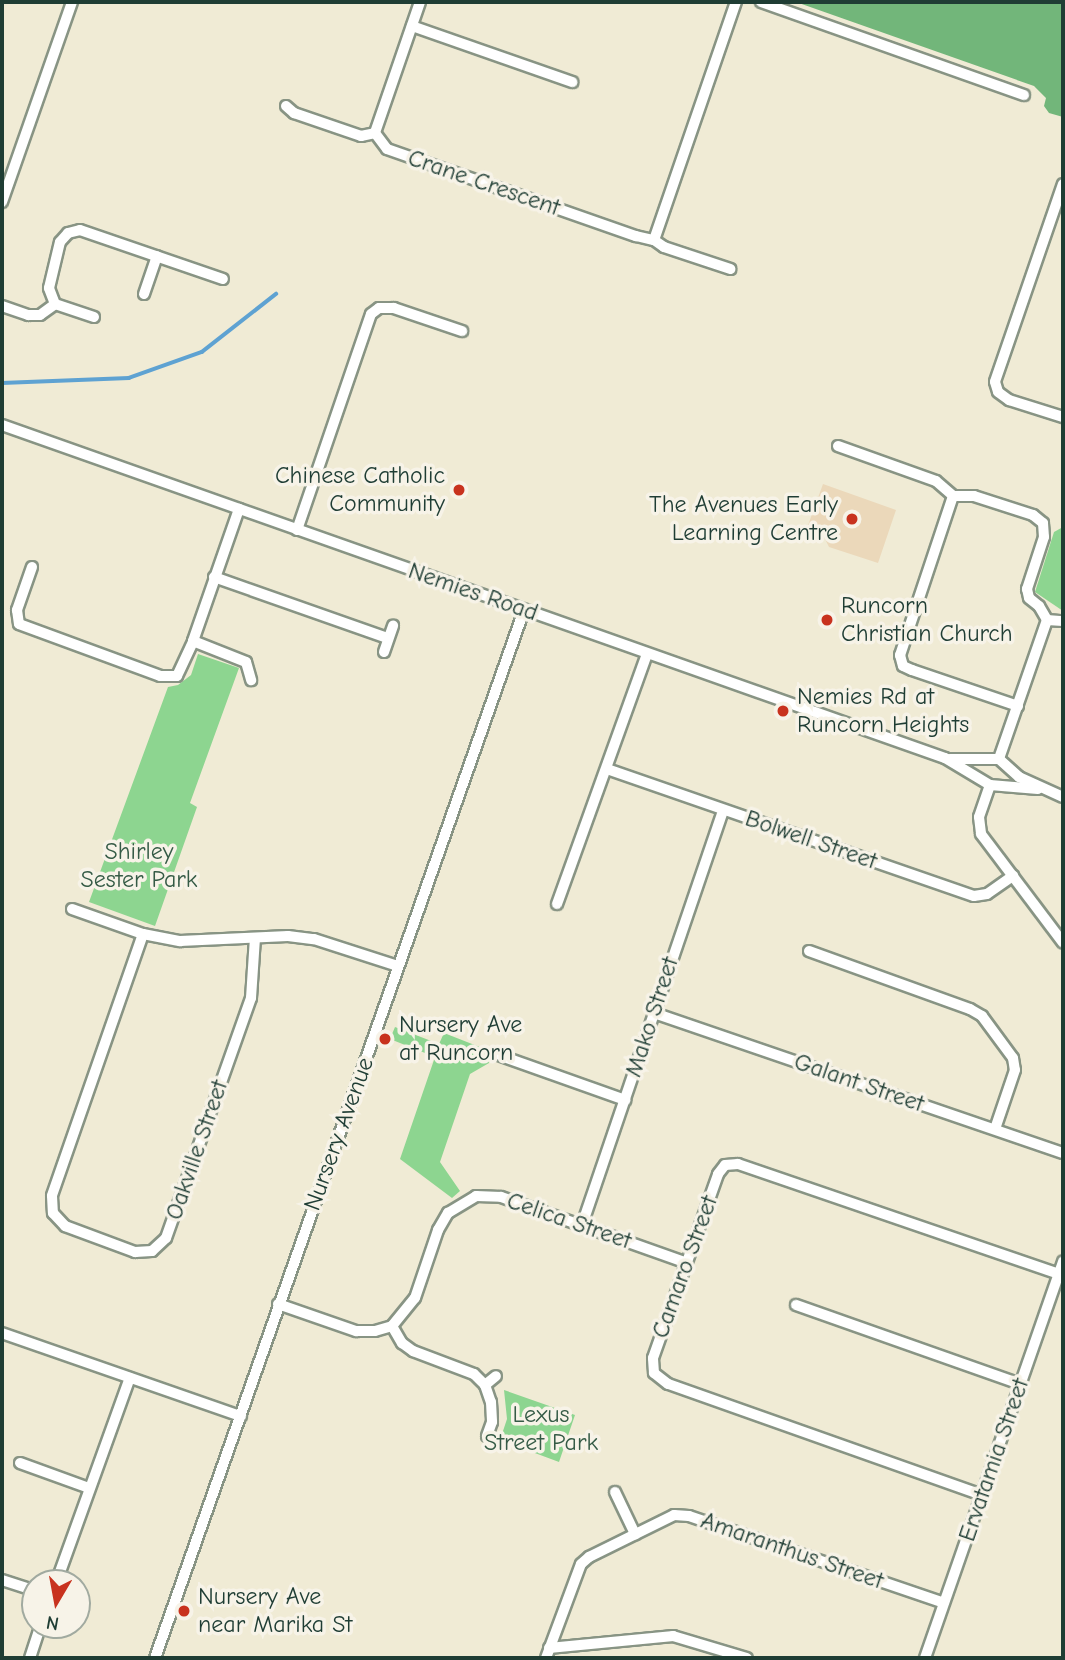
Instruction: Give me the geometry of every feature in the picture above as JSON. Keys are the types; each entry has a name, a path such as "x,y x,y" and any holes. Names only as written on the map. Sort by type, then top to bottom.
{"street":[{"path":"2,202 72,2"},
{"path":"286,106 294,113 361,136 376,133 420,2"},
{"path":"654,240 736,2"},
{"path":"761,2 1024,95"},
{"path":"412,26 572,82"},
{"name":"Crane Crescent","path":"376,133 387,149 654,240 664,247 730,269"},
{"path":"1063,184 995,382 998,392 1009,400 1063,417"},
{"path":"55,304 50,288 60,242 68,233 80,230 223,279"},
{"path":"144,293 157,256"},
{"path":"2,306 28,315 40,314 55,304"},
{"path":"55,304 94,317"},
{"path":"297,530 371,314 379,308 394,308 462,331"},
{"name":"Nemies Road","path":"2,425 944,758 991,783 1038,789 1063,797"},
{"path":"838,446 936,481 953,496 974,496 1033,515 1043,523 1044,537 1027,589 1029,598 1040,606 1046,620 1018,706 994,759 981,768 991,783"},
{"path":"953,496 900,656 903,666 1018,706"},
{"path":"32,567 16,618 28,628 160,676 177,676 193,641 239,509"},
{"path":"215,577 387,638"},
{"name":"Nursery Avenue","path":"157,1658 278,1304 524,610"},
{"path":"1046,620 1063,621"},
{"path":"384,652 393,626"},
{"path":"193,641 246,662 251,680"},
{"path":"557,904 647,653"},
{"name":"Nemies Road","path":"944,758 994,759 1038,789"},
{"path":"991,783 1007,777 1007,767"},
{"name":"Bolwell Street","path":"607,769 974,896 987,894 1013,876"},
{"path":"991,783 979,817 981,834 1063,943"},
{"name":"Mako Street","path":"582,1225 723,810"},
{"path":"72,909 143,934 180,941 288,936 314,939 398,966"},
{"name":"Oakville Street","path":"143,934 52,1196 53,1213 65,1226 135,1252 152,1251 166,1238 251,998 254,938"},
{"path":"809,951 970,1009 982,1016 1013,1058 1015,1070 995,1129"},
{"name":"Galant Street","path":"654,1013 1063,1153"},
{"path":"501,1056 625,1100"},
{"name":"Camaro Street","path":"982,1495 668,1384 654,1373 653,1358 719,1174 725,1166 738,1164 1059,1274"},
{"name":"Celica Street","path":"392,1326 415,1298 438,1230 448,1213 462,1202 476,1196 501,1196 687,1263"},
{"name":"Ervatamia Street","path":"925,1658 1063,1262"},
{"path":"278,1304 356,1331 375,1331 392,1326 402,1343 413,1351 474,1374 485,1385 491,1402 492,1422 487,1436"},
{"path":"796,1306 1020,1384"},
{"path":"2,1333 241,1416"},
{"path":"485,1385 496,1376"},
{"path":"61,1569 130,1378"},
{"path":"20,1463 89,1488"},
{"path":"615,1492 635,1534"},
{"name":"Amaranthus Street","path":"547,1653 581,1564 589,1557 674,1515 689,1516 944,1603"},
{"path":"2,1580 21,1586"},
{"path":"547,1653 673,1636 747,1658"},
{"path":"30,1658 36,1639"}],"shaded area":[{"name":"The Avenues Early Learning Centre","path":"823,484 896,510 878,563 829,547 822,533 807,528"}],"green space":[{"path":"796,2 1063,2 1063,117 1049,113 1044,106 1046,98 1034,86"},
{"path":"1063,527 1063,611 1035,592 1054,532"},
{"name":"Shirley Sester Park","path":"198,654 239,668 190,803 197,807 155,926 89,902 168,687 178,685 191,675"},
{"path":"395,1027 439,1044 444,1033 490,1051 489,1063 470,1074 440,1162 460,1191 452,1198 400,1159 435,1057 390,1039"},
{"name":"Lexus Street Park","path":"504,1390 575,1415 559,1462 500,1440 507,1419"}],"waterway":[{"path":"2,383 129,378 202,352 276,294"}],"place":[{"name":"Chinese Catholic Community","path":"459,490"},
{"name":"The Avenues Early Learning Centre","path":"852,519"},
{"name":"Runcorn Christian Church","path":"827,620"},
{"name":"Nemies Rd at Runcorn Heights","path":"783,711"},
{"name":"Nursery Ave at Runcorn","path":"385,1039"},
{"name":"Nursery Ave near Marika St","path":"184,1611"}]}
